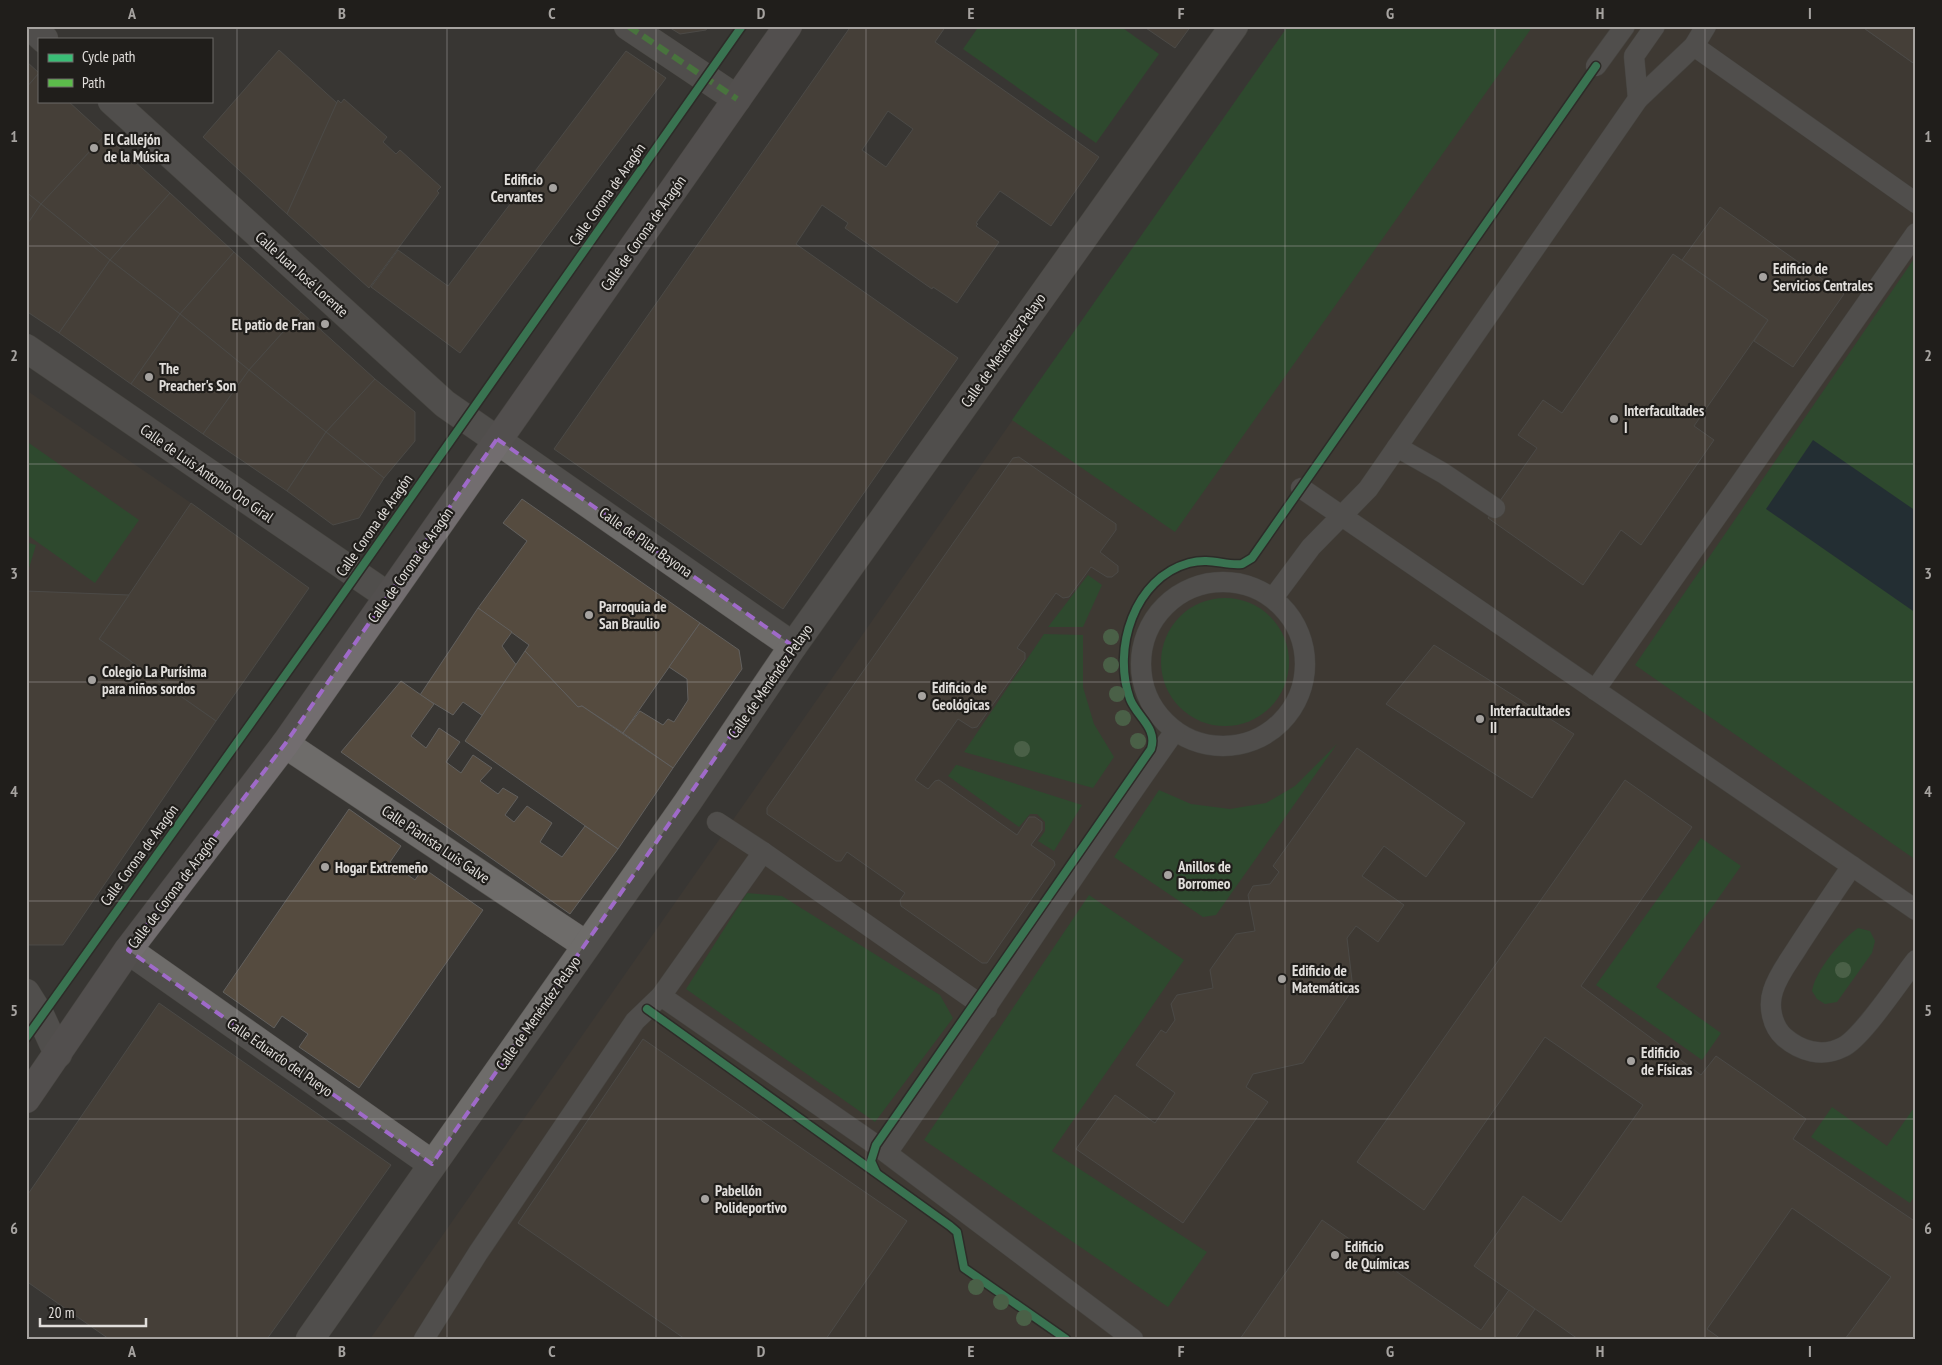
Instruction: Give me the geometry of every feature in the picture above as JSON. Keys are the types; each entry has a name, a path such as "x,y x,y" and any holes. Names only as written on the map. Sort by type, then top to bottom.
{"main road":[{"name":"Calle de Corona de Aragón","path":"26,1099 128,950 285,744 788,26"}],"street":[{"path":"30,26 43,38"},
{"path":"628,26 737,99"},
{"name":"Calle de Menéndez Pelayo","path":"310,1339 793,646 1234,26"},
{"name":"Calle Juan José Lorente","path":"113,102 445,404 498,439"},
{"name":"Calle de Luis Antonio Oro Giral","path":"26,348 388,596"},
{"name":"Calle de Pilar Bayona","path":"498,439 793,646"},
{"name":"Calle Pianista Luis Galve","path":"285,744 586,945"},
{"name":"Calle Eduardo del Pueyo","path":"128,950 432,1164"},
{"path":"26,993 41,1017 58,1054"}],"lane":[{"path":"1596,66 1625,26"},
{"path":"1638,99 1634,56 1655,26"},
{"path":"1273,598 1310,547 1343,517 1368,489 1638,99 1694,46 1706,26"},
{"path":"1694,46 1916,203"},
{"path":"1595,690 1916,233"},
{"path":"1397,447 1443,473 1495,508"},
{"path":"1301,488 1916,910"},
{"path":"1224,581 1251,586 1273,598 1293,619 1303,645 1305,673 1297,701 1286,716 1280,724 1257,739 1229,746 1201,743 1175,731 1157,712 1149,697 1145,689 1141,664 1145,638 1157,614 1176,596 1199,585 1224,581"},
{"path":"887,1153 987,1009 1082,864 1175,731"},
{"path":"717,822 763,852 987,1009"},
{"path":"424,1339 478,1253 635,1021 660,996 763,852"},
{"path":"1852,866 1785,967 1772,993 1771,1013 1780,1034 1794,1046 1811,1052 1825,1053 1843,1047 1857,1036 1916,960"},
{"path":"660,996 887,1153 1133,1339"}],"highlighted area":[{"path":"497,439 793,646 432,1164 128,950 285,744"}],"shaded area":[{"path":"1288,26 1916,26 1916,1339 370,1339"},
{"name":"Colegio La Purísima para niños sordos","path":"26,390 191,503 99,639 216,721 63,945 26,945"}],"green space":[{"path":"979,26 1120,26 1159,54 1096,143 963,49"},
{"path":"1288,26 1533,26 1175,532 1012,420"},
{"path":"1916,256 1916,860 1635,665"},
{"path":"26,441 139,520 95,583 26,534"},
{"path":"26,542 36,545 26,578"},
{"path":"1088,575 1102,585 1083,627 1048,627"},
{"path":"1225,598 1249,603 1261,609 1270,617 1278,626 1284,638 1289,662 1284,686 1278,698 1270,707 1261,715 1249,721 1225,726 1201,721 1189,715 1180,707 1172,698 1166,686 1161,662 1166,638 1172,626 1180,617 1189,609 1201,603"},
{"path":"1044,634 1083,635 1083,687 1094,724 1114,757 1093,788 964,752"},
{"path":"1337,744 1216,915 1203,917 1114,857 1159,790 1191,804 1230,809 1266,803 1295,786"},
{"path":"956,765 1082,805 1054,851 1038,841 1045,831 1045,822 1037,814 1030,814 1019,827 948,776"},
{"path":"1701,838 1741,866 1656,987 1721,1033 1702,1060 1596,985"},
{"path":"747,893 782,896 940,995 953,1018 875,1122 686,989"},
{"path":"1089,895 1184,960 1052,1151 1207,1252 1168,1307 924,1140"},
{"path":"1858,928 1870,931 1875,941 1872,953 1837,1002 1825,1004 1817,999 1812,991 1814,983 1830,956"},
{"path":"1916,1105 1916,1194 1910,1203 1811,1137 1832,1107 1887,1146"}],"water":[{"path":"1813,440 1916,511 1916,613 1766,509"}],"building":[{"path":"667,26 708,26 706,30 680,34"},
{"path":"851,26 946,26 935,42 1099,157 1051,226 1000,191 976,223 978,224 976,226 999,242 957,303 933,287 932,289 845,228 848,223 822,205 796,244 958,358 783,609 554,449","holes":["888,111 913,129 886,167 862,150"]},
{"path":"1143,26 1191,26 1175,48"},
{"path":"1861,26 1916,26 1916,65"},
{"path":"1861,26 1916,26 1916,65"},
{"path":"279,50 337,103 287,214 203,137"},
{"name":"Edificio Cervantes","path":"626,51 666,78 460,353 371,287 398,250 448,286"},
{"path":"26,61 38,74 26,88"},
{"path":"38,74 38,102 69,102 105,135 41,204 26,192 26,88"},
{"path":"344,99 387,137 383,142 396,154 400,150 441,187 437,191 439,193 369,288 287,214 338,100 341,103"},
{"path":"105,135 170,193 110,260 41,204"},
{"path":"26,192 41,204 26,226"},
{"path":"170,193 234,252 180,314 110,260"},
{"path":"41,204 110,260 59,333 26,311 26,226"},
{"name":"Edificio de Servicios Centrales","path":"1720,207 1844,294 1793,367 1754,341 1768,320 1682,260"},
{"path":"234,252 301,312 249,370 180,314"},
{"name":"Interfacultades I","path":"1673,254 1768,320 1694,426 1714,440 1641,545 1621,530 1583,585 1488,518 1537,448 1518,435 1543,400 1562,413"},
{"path":"110,260 180,314 131,384 59,333"},
{"path":"301,312 375,379 326,432 249,370"},
{"path":"180,314 249,370 203,434 131,384"},
{"path":"249,370 326,432 287,491 203,434"},
{"path":"375,379 415,412 415,441 384,478 326,432"},
{"path":"326,432 384,478 359,518 333,525 287,491"},
{"name":"Edificio de Geológicas","path":"1019,457 1116,524 1116,530 1100,552 1118,566 1118,572 1112,577 1107,577 1091,567 1069,597 1063,598 1056,593 1017,648 1025,653 1025,659 977,727 972,728 958,719 915,780 928,789 935,781 939,780 1017,835 1029,817 1035,817 1042,822 1042,830 1031,845 1054,861 1055,865 987,963 982,963 901,906 900,900 905,893 847,852 841,861 836,861 767,814 767,808 1013,458"},
{"name":"Parroquia de San Braulio","path":"522,499 700,623 623,733 582,706 578,707 525,651 529,645 478,608 527,541 503,523"},
{"path":"191,503 309,588 216,721 99,639"},
{"name":"Colegio La Purísima para niños sordos","path":"26,591 129,595 99,639 216,721 63,945 26,945"},
{"path":"478,608 512,632 502,646 517,666 483,716 463,702 453,715 420,695"},
{"path":"700,623 739,650 742,669 673,768 623,733 640,711 663,725 668,719 674,722 688,700 687,679 669,667"},
{"name":"Interfacultades II","path":"1434,645 1574,734 1532,798 1386,704"},
{"path":"525,651 578,707 582,706 673,768 618,849 465,741"},
{"path":"401,681 434,704 411,736 426,748 439,728 460,742 446,762 461,773 473,755 492,768 480,781 498,794 503,788 518,797 505,815 514,822 527,806 552,823 540,842 562,857 585,826 618,849 570,914 341,752"},
{"name":"Edificio de Matemáticas","path":"1357,748 1465,823 1426,877 1384,846 1362,876 1404,905 1378,942 1356,926 1347,938 1353,989 1303,1063 1253,1074 1246,1087 1268,1102 1183,1223 1076,1149 1115,1095 1155,1123 1175,1093 1136,1065 1161,1030 1166,1033 1175,1020 1171,1004 1177,995 1213,988 1210,970 1236,934 1255,931 1248,895 1253,886 1270,884 1279,872 1273,866"},
{"name":"Edificio de Físicas","path":"1625,780 1692,827 1581,986 1701,1075 1716,1056 1761,1087 1806,1119 1793,1139 1916,1222 1916,1339 1845,1339 1891,1277 1792,1208 1707,1329 1721,1339 1578,1339 1474,1266 1523,1196 1561,1222 1643,1105 1545,1037 1424,1210 1357,1162"},
{"path":"349,809 401,846 390,862 415,880 423,868 483,910 359,1088 299,1047 308,1034 282,1016 274,1028 223,992"},
{"path":"159,1003 391,1165 267,1339 109,1339 26,1281 26,1197"},
{"name":"Pabellón Polideportivo","path":"643,1039 907,1221 826,1339 685,1339 518,1223"},
{"name":"Edificio de Químicas","path":"1322,1220 1481,1330 1509,1290 1535,1309 1515,1339 1240,1339"}],"marked path":[{"path":"628,26 737,99"}],"cycle path":[{"name":"Calle Corona de Aragón","path":"26,1038 326,618 742,26"},
{"path":"876,1172 871,1161 876,1145 1151,749 1152,735 1130,699 1125,679 1126,638 1132,618 1141,599 1154,584 1170,571 1189,563 1211,561 1242,564 1252,558 1596,66"},
{"path":"647,1009 950,1226 957,1232 964,1268 1066,1339"}],"place":[{"name":"El Callejón de la Música","path":"94,148"},
{"name":"Edificio Cervantes","path":"553,188"},
{"name":"Edificio de Servicios Centrales","path":"1763,277"},
{"name":"El patio de Fran","path":"325,324"},
{"name":"The Preacher's Son","path":"149,377"},
{"name":"Interfacultades I","path":"1614,419"},
{"name":"Parroquia de San Braulio","path":"589,615"},
{"name":"Colegio La Purísima para niños sordos","path":"92,680"},
{"name":"Edificio de Geológicas","path":"922,696"},
{"name":"Interfacultades II","path":"1480,719"},
{"name":"Hogar Extremeño","path":"325,867"},
{"name":"Anillos de Borromeo","path":"1168,875"},
{"name":"Edificio de Matemáticas","path":"1282,979"},
{"name":"Edificio de Físicas","path":"1631,1061"},
{"name":"Pabellón Polideportivo","path":"705,1199"},
{"name":"Edificio de Químicas","path":"1335,1255"}]}
